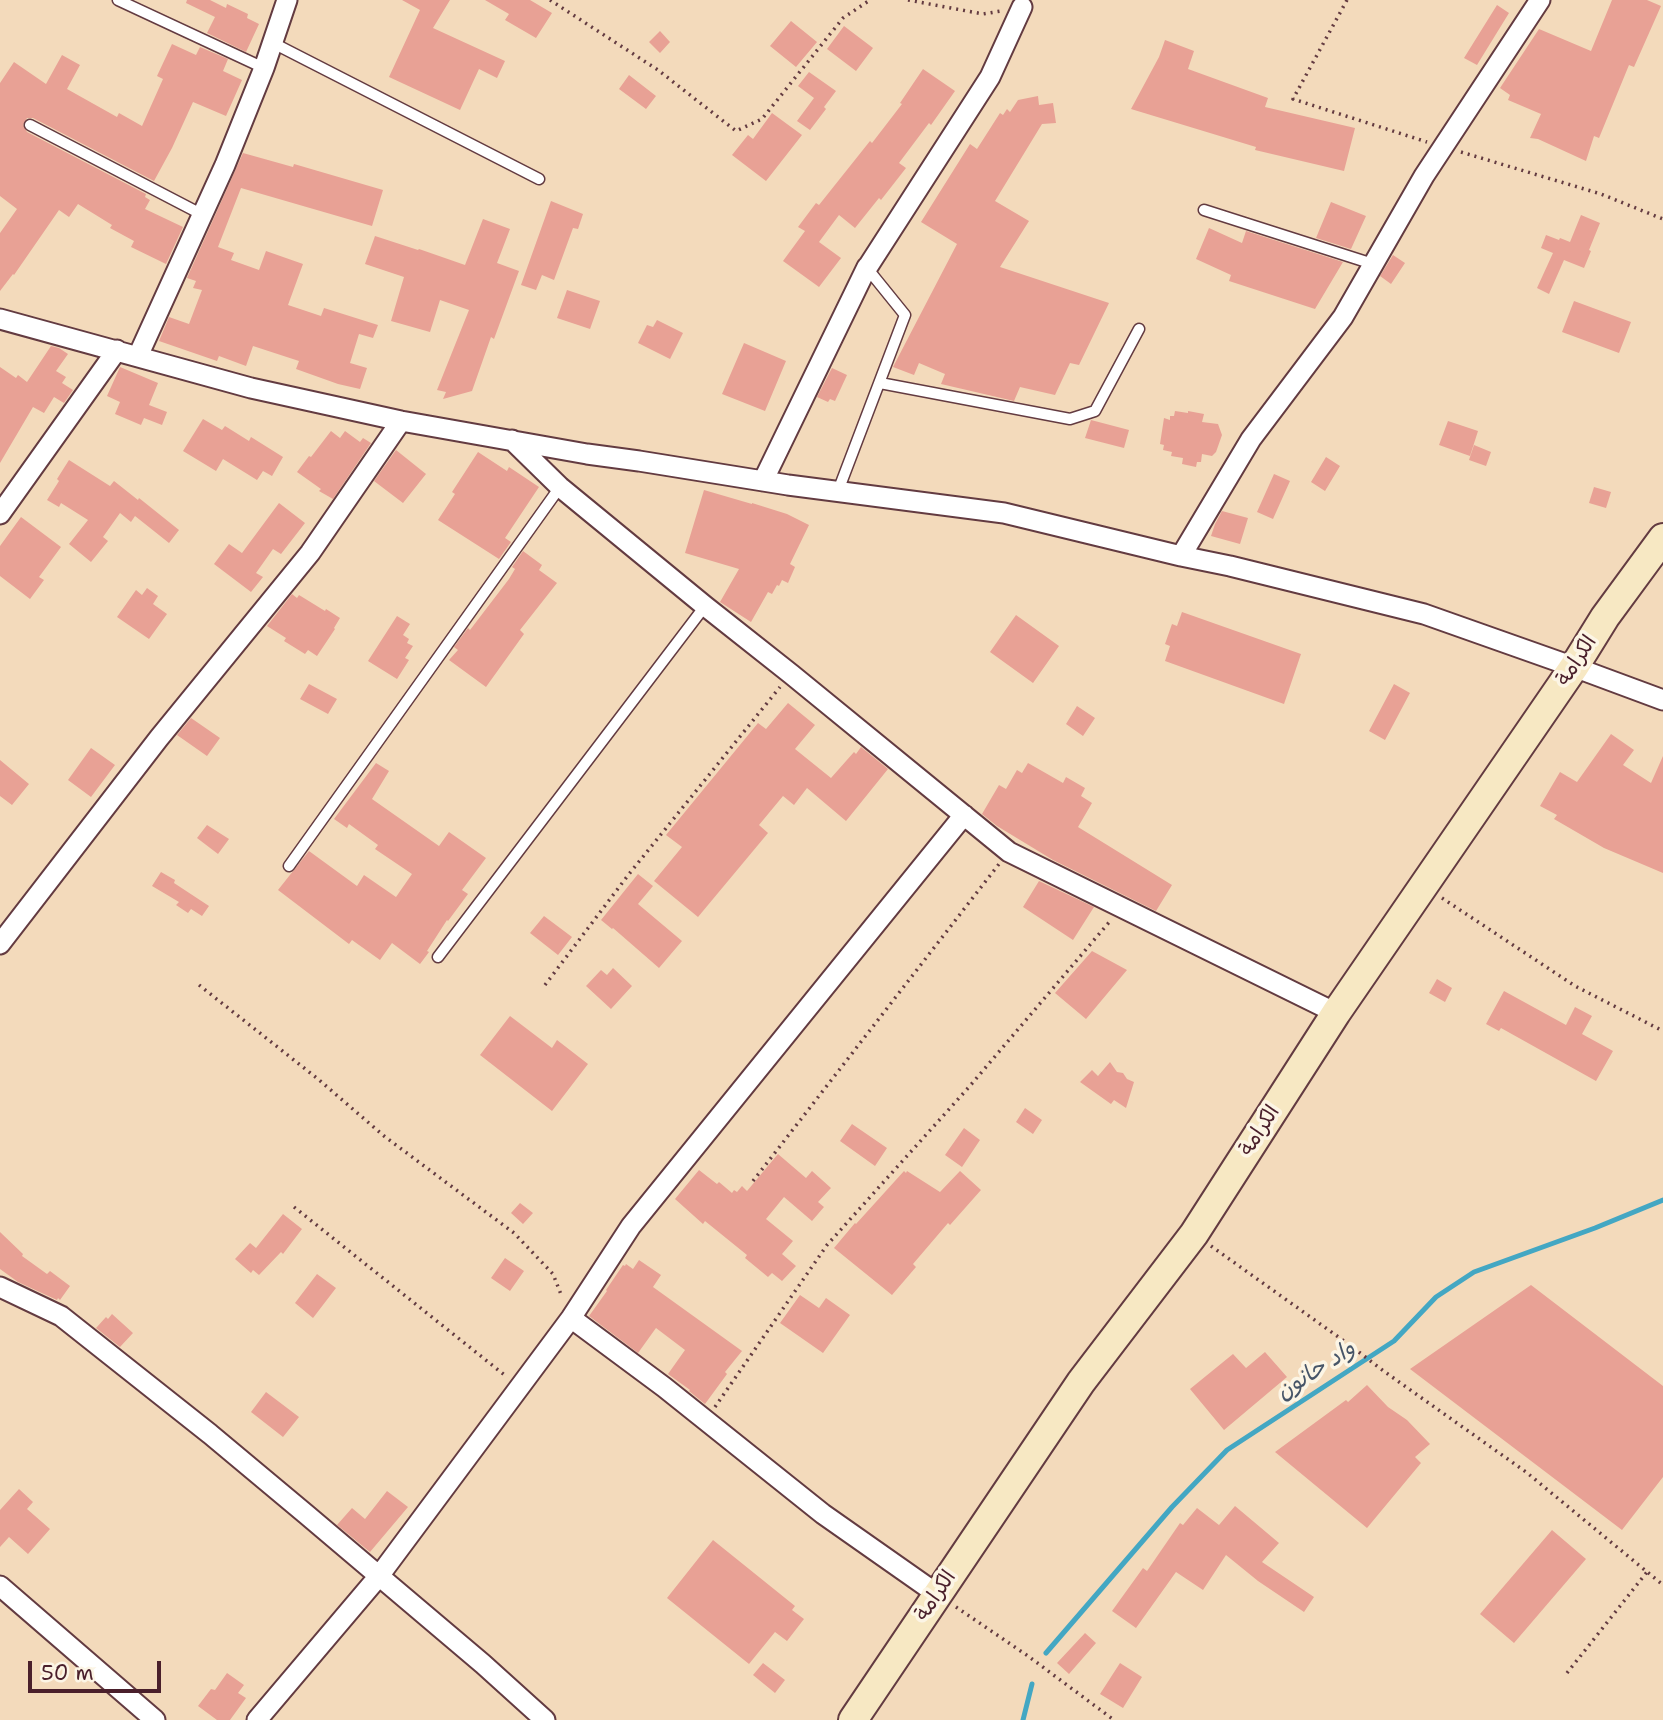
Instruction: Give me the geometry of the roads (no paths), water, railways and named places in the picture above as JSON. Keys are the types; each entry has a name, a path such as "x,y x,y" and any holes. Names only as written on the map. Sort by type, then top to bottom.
{"main road":[{"name":"الكرامة","path":"853,1720 1081,1382 1194,1234 1336,1013 1574,667 1605,617 1663,538"}],"street":[{"path":"138,356 225,165 288,0"},
{"path":"1181,556 1251,439 1343,317 1424,176 1540,0"},
{"path":"764,481 867,268 990,77 1022,7"},
{"path":"0,319 251,388 401,421 587,454 1004,513 1424,614 1663,700"},
{"path":"0,514 117,351"},
{"path":"0,944 159,738 310,553 401,421"},
{"path":"513,440 560,487 1009,852 1336,1013"},
{"path":"257,1720 379,1576 572,1318 631,1226 964,815"},
{"path":"0,1287 61,1316 209,1434 483,1664 545,1720"},
{"path":"572,1318 824,1514 937,1594"},
{"path":"0,1586 155,1720"}],"lane":[{"path":"118,0 264,68"},
{"path":"273,43 539,179"},
{"path":"30,125 202,215"},
{"path":"1204,210 1373,264"},
{"path":"838,491 905,315 867,268"},
{"path":"880,383 1070,419 1095,411 1139,329"},
{"path":"289,866 560,487"},
{"path":"438,957 705,606"}],"waterway":[{"name":"واد حانون","path":"1046,1653 1172,1507 1227,1450 1394,1341 1436,1297 1474,1272 1663,1200"},
{"name":"واد حانون","path":"1023,1720 1032,1684"}]}
